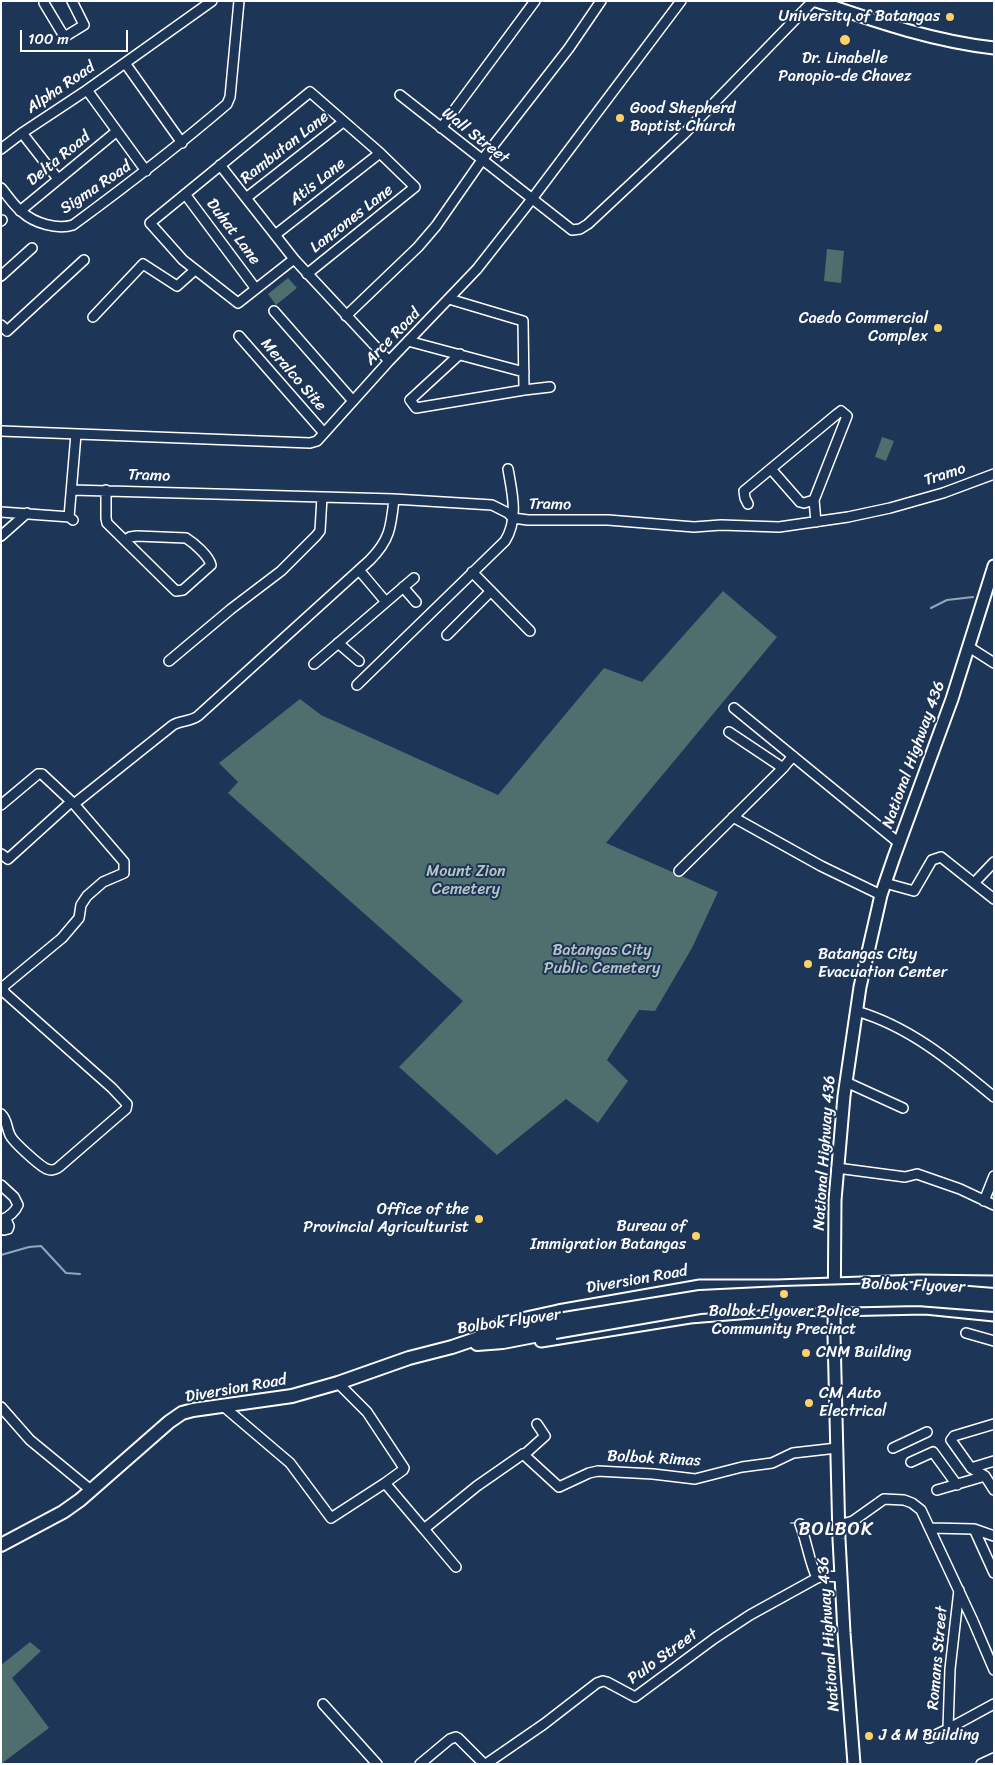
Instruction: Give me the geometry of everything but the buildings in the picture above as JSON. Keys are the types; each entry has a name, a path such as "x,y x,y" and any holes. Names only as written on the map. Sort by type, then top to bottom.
{"highway":[{"name":"Bolbok Flyover","path":"452,1347 503,1342 553,1327 700,1297 782,1292 919,1289 994,1295"},
{"name":"Bolbok Flyover","path":"553,1327 700,1307 783,1302 918,1299 994,1306"},
{"name":"Diversion Road","path":"1,1545 63,1512 92,1491 178,1416 193,1410 292,1396 338,1383 418,1355 452,1347"}],"main road":[{"path":"815,1 918,34 994,48"},
{"name":"National Highway 436","path":"854,1764 841,1577 833,1310 837,1168 846,1082 867,952 885,883 936,745 994,566"},
{"name":"Diversion Road","path":"452,1347 503,1323 690,1287 918,1281 994,1282"},
{"name":"Diversion Road","path":"452,1347 506,1346 690,1317 789,1309 925,1308 994,1315"}],"street":[{"path":"44,2 66,36 84,25 72,1"},
{"name":"Alpha Road","path":"1,149 212,1"},
{"name":"Sigma Road","path":"1,188 20,211 28,217 63,228 73,225 146,172 227,104 230,97 239,1"},
{"path":"440,128 535,1"},
{"path":"346,316 418,247 436,226 482,160 568,48 601,1"},
{"name":"Arce Road","path":"1,431 310,443 316,441 477,269 681,1"},
{"name":"Wall Street","path":"400,95 572,230 580,229 588,224 683,135 815,1"},
{"path":"125,62 182,143"},
{"path":"87,90 146,172"},
{"path":"294,259 238,303 195,270 168,244 150,223 310,92 380,153"},
{"name":"Rambutan Lane","path":"246,198 343,122"},
{"name":"Delta Road","path":"20,211 117,131"},
{"path":"22,133 58,179"},
{"name":"Lanzones Lane","path":"308,276 415,187 380,153"},
{"name":"Atis Lane","path":"274,236 380,153"},
{"path":"220,164 274,236 308,276 389,362"},
{"name":"Duhat Lane","path":"185,194 256,289"},
{"path":"1,276 32,248"},
{"path":"1,325 7,331 84,260"},
{"path":"94,317 143,264 177,286 195,270"},
{"path":"449,299 523,321 524,390"},
{"path":"274,311 353,401"},
{"name":"Meralco Site","path":"239,336 324,433"},
{"path":"408,341 524,372"},
{"path":"460,354 410,400 416,408 550,387"},
{"path":"748,504 744,491 841,411 846,414 847,418 814,500 816,522"},
{"path":"1,512 71,518 76,434"},
{"path":"357,685 504,541 510,530 514,502 508,468"},
{"path":"771,469 800,502 804,503 814,500"},
{"name":"Tramo","path":"72,490 394,499 492,505 508,513 513,518 536,520 608,520 694,527 721,525 779,527 864,514 890,508 944,493 994,474"},
{"path":"106,490 106,520 111,528 178,592 211,565 209,560 186,538 137,536 125,540"},
{"path":"169,661 231,609 282,571 316,536 320,531 322,498"},
{"path":"1,854 8,859 73,803 173,725 198,716 378,552 389,535 394,499"},
{"path":"1,536 27,513"},
{"path":"359,570 386,602"},
{"path":"472,572 530,631"},
{"path":"314,664 414,578"},
{"path":"403,587 416,602"},
{"path":"447,635 491,591"},
{"path":"338,643 359,661"},
{"path":"969,648 994,662"},
{"path":"734,708 899,843"},
{"path":"729,732 783,768"},
{"path":"679,871 794,756"},
{"path":"1,805 40,774 73,803 124,862 124,873 103,882 87,896 81,906 79,918 62,938 4,986 3,989 5,993 112,1088 127,1104 126,1109 59,1168 53,1170 46,1169 14,1140 9,1133 7,1121 1,1114"},
{"path":"734,817 821,866 882,895"},
{"path":"885,883 914,891 931,862 939,857 994,899"},
{"path":"974,883 993,865"},
{"path":"856,1011 880,1018 922,1041 994,1097"},
{"path":"846,1082 903,1108"},
{"path":"837,1168 905,1177 917,1174 954,1187 994,1205"},
{"path":"984,1201 994,1176"},
{"path":"1,1185 14,1197 18,1204 16,1210 3,1221"},
{"path":"966,1333 994,1341"},
{"path":"223,1406 290,1463 331,1518 385,1483 404,1468 367,1412 338,1383"},
{"path":"1,1407 30,1440 92,1491"},
{"path":"424,1529 477,1486 524,1454 545,1436 537,1424"},
{"path":"994,1424 952,1438 953,1443 971,1468 985,1476 994,1490"},
{"path":"894,1448 927,1432"},
{"name":"Bolbok Rimas","path":"524,1454 559,1486 588,1473 598,1471 699,1479 742,1467 772,1463 793,1453 837,1448"},
{"path":"911,1462 933,1452 957,1485"},
{"path":"971,1468 994,1461"},
{"path":"938,1490 985,1476"},
{"path":"385,1483 456,1567"},
{"path":"839,1525 853,1521 884,1499 912,1502 921,1510 959,1589 994,1670"},
{"path":"800,1524 817,1578"},
{"path":"931,1528 974,1529 994,1536"},
{"path":"974,1529 994,1573"},
{"name":"Pulo Street","path":"485,1764 544,1724 597,1683 607,1682 632,1697 637,1696 715,1638 750,1616 817,1578 824,1576 841,1577"},
{"name":"Romans Street","path":"948,1730 950,1669 959,1589"},
{"path":"323,1704 377,1764"},
{"path":"928,1738 948,1730 994,1704"},
{"path":"420,1764 453,1737 458,1738 485,1764"},
{"path":"982,1764 994,1758"}],"green space":[{"path":"827,249 844,251 841,283 824,281"},
{"path":"288,278 297,288 276,305 268,294"},
{"path":"882,437 894,441 886,461 875,457"},
{"path":"723,591 777,637 606,843 718,892 692,948 655,1011 639,1010 607,1060 628,1081 598,1123 566,1099 497,1155 399,1067 463,1001 228,793 238,782 219,763 300,699 321,715 498,795 604,668 642,682"},
{"path":"30,1642 41,1651 12,1678 49,1728 1,1764 1,1665"}],"waterway":[{"path":"931,608 947,600 973,597"},
{"path":"1,1255 29,1247 41,1246 66,1273 80,1274"},
{"path":"791,1523 797,1523"}],"place":[{"name":"University of Batangas","path":"950,17"},
{"name":"Dr. Linabelle Panopio-de Chavez","path":"845,40"},
{"name":"Good Shepherd Baptist Church","path":"620,118"},
{"name":"Caedo Commercial Complex","path":"938,328"},
{"name":"Batangas City Evacuation Center","path":"808,964"},
{"name":"Office of the Provincial Agriculturist","path":"479,1219"},
{"name":"Bureau of Immigration Batangas","path":"696,1236"},
{"name":"Bolbok Flyover Police Community Precinct","path":"784,1294"},
{"name":"CNM Building","path":"806,1353"},
{"name":"CM Auto Electrical","path":"809,1403"},
{"name":"J & M Building","path":"869,1736"}],"district":[{"name":"BOLBOK","path":"836,1530"}],"park label":[{"name":"Mount Zion Cemetery","path":"466,881"},
{"name":"Batangas City Public Cemetery","path":"602,960"}]}
